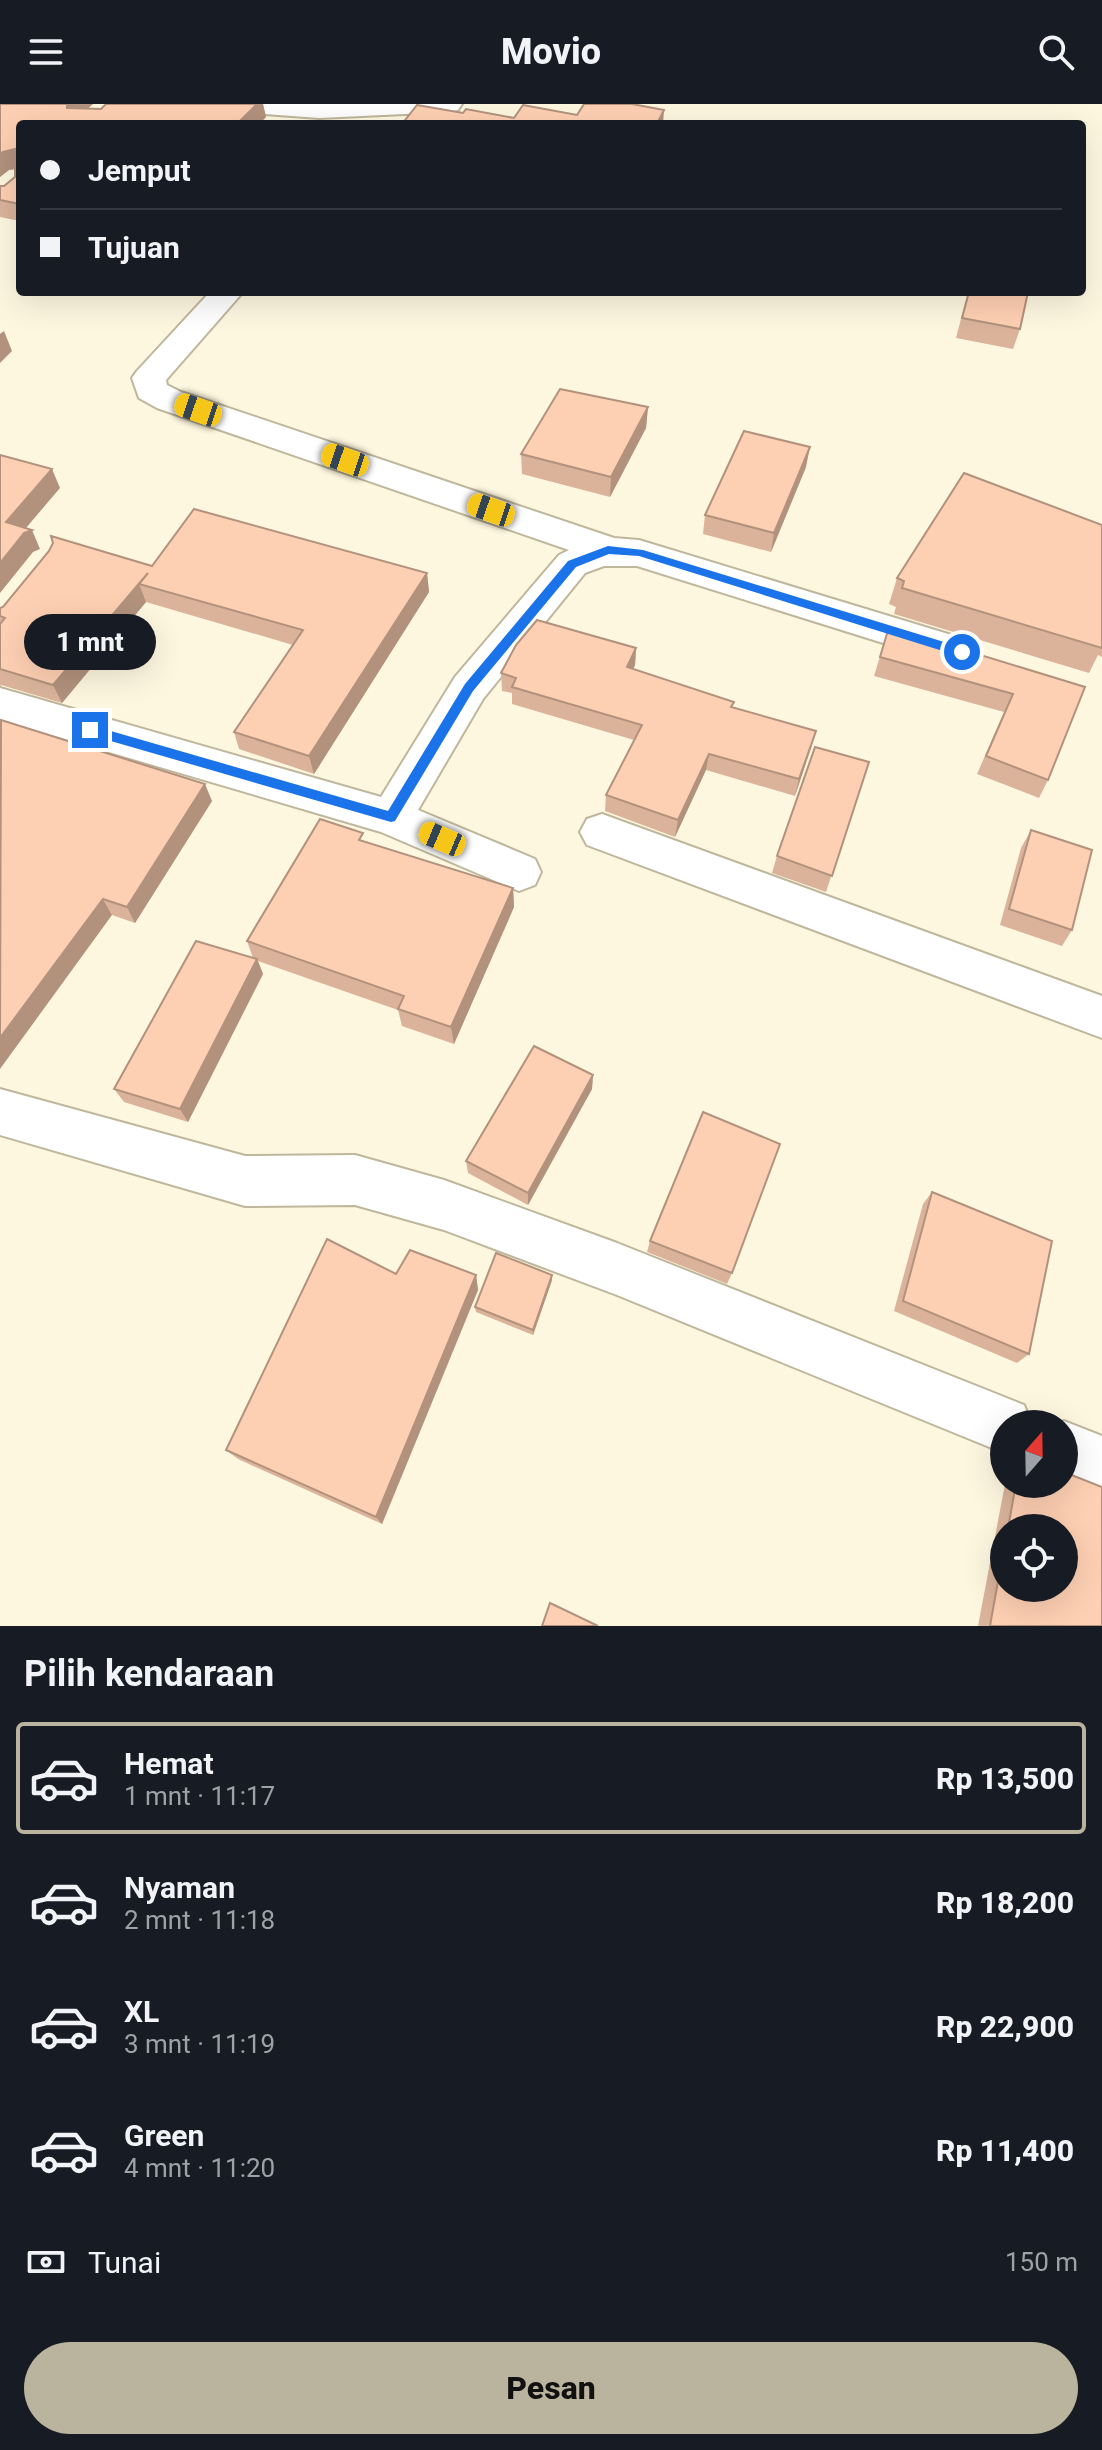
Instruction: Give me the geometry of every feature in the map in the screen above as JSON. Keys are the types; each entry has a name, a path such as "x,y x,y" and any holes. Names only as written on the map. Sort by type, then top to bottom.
{"street":[{"path":"237,104 387,115 448,104"},
{"path":"223,296 149,378 151,390 169,400 608,550 639,553 974,656"},
{"path":"391,817 469,688 572,564 608,550"},
{"path":"0,704 391,817 519,872"},
{"path":"602,832 1102,1017"},
{"path":"0,1112 245,1181 355,1180 444,1205 617,1269 990,1419"},
{"path":"1078,1455 1102,1465"}],"building":[{"path":"0,104 67,104 67,108 101,109 106,104 257,104 241,120 16,120 16,203 0,200 0,186 15,177 15,149 0,154"},
{"path":"584,104 632,104 664,110 659,120 405,120 417,105 463,113 466,109 514,118 523,105 577,115"},
{"path":"968,296 1027,296 1020,329 962,318"},
{"path":"560,389 648,407 611,477 521,454"},
{"path":"744,431 810,447 774,533 705,515"},
{"path":"0,455 52,469 6,522 32,530 24,533 0,563"},
{"path":"964,473 1102,525 1102,648 902,588 904,581 897,578"},
{"path":"194,509 427,573 309,756 234,732 303,630 139,584 148,573 53,685 0,669 0,624 5,618 0,616 0,608 49,551 53,543 51,536 152,566"},
{"path":"537,620 636,648 627,667 734,702 731,707 816,731 799,779 709,754 678,820 606,795 642,725 512,687 516,678 501,673 516,645"},
{"path":"889,627 1085,687 1048,780 986,756 1013,694 880,657"},
{"path":"1,720 205,784 127,907 103,899 0,1038"},
{"path":"815,747 869,762 832,876 777,856"},
{"path":"320,819 363,833 359,840 513,888 451,1027 398,1009 404,996 247,941"},
{"path":"1031,830 1092,850 1072,930 1009,909"},
{"path":"196,941 257,959 180,1109 114,1089"},
{"path":"534,1046 593,1075 528,1193 466,1161"},
{"path":"703,1112 780,1144 732,1273 650,1241"},
{"path":"932,1192 1052,1241 1029,1354 903,1301"},
{"path":"327,1239 396,1274 410,1250 476,1275 376,1517 226,1450"},
{"path":"496,1253 552,1275 533,1330 475,1307"},
{"path":"1078,1478 1102,1487 1102,1626 990,1626 994,1602 1078,1602 1078,1514 1011,1514 1013,1498 1078,1498"},
{"path":"550,1603 598,1626 542,1626"}],"route":[{"path":"90,730 391,817 469,688 572,564 608,550 639,553 962,652"}]}
